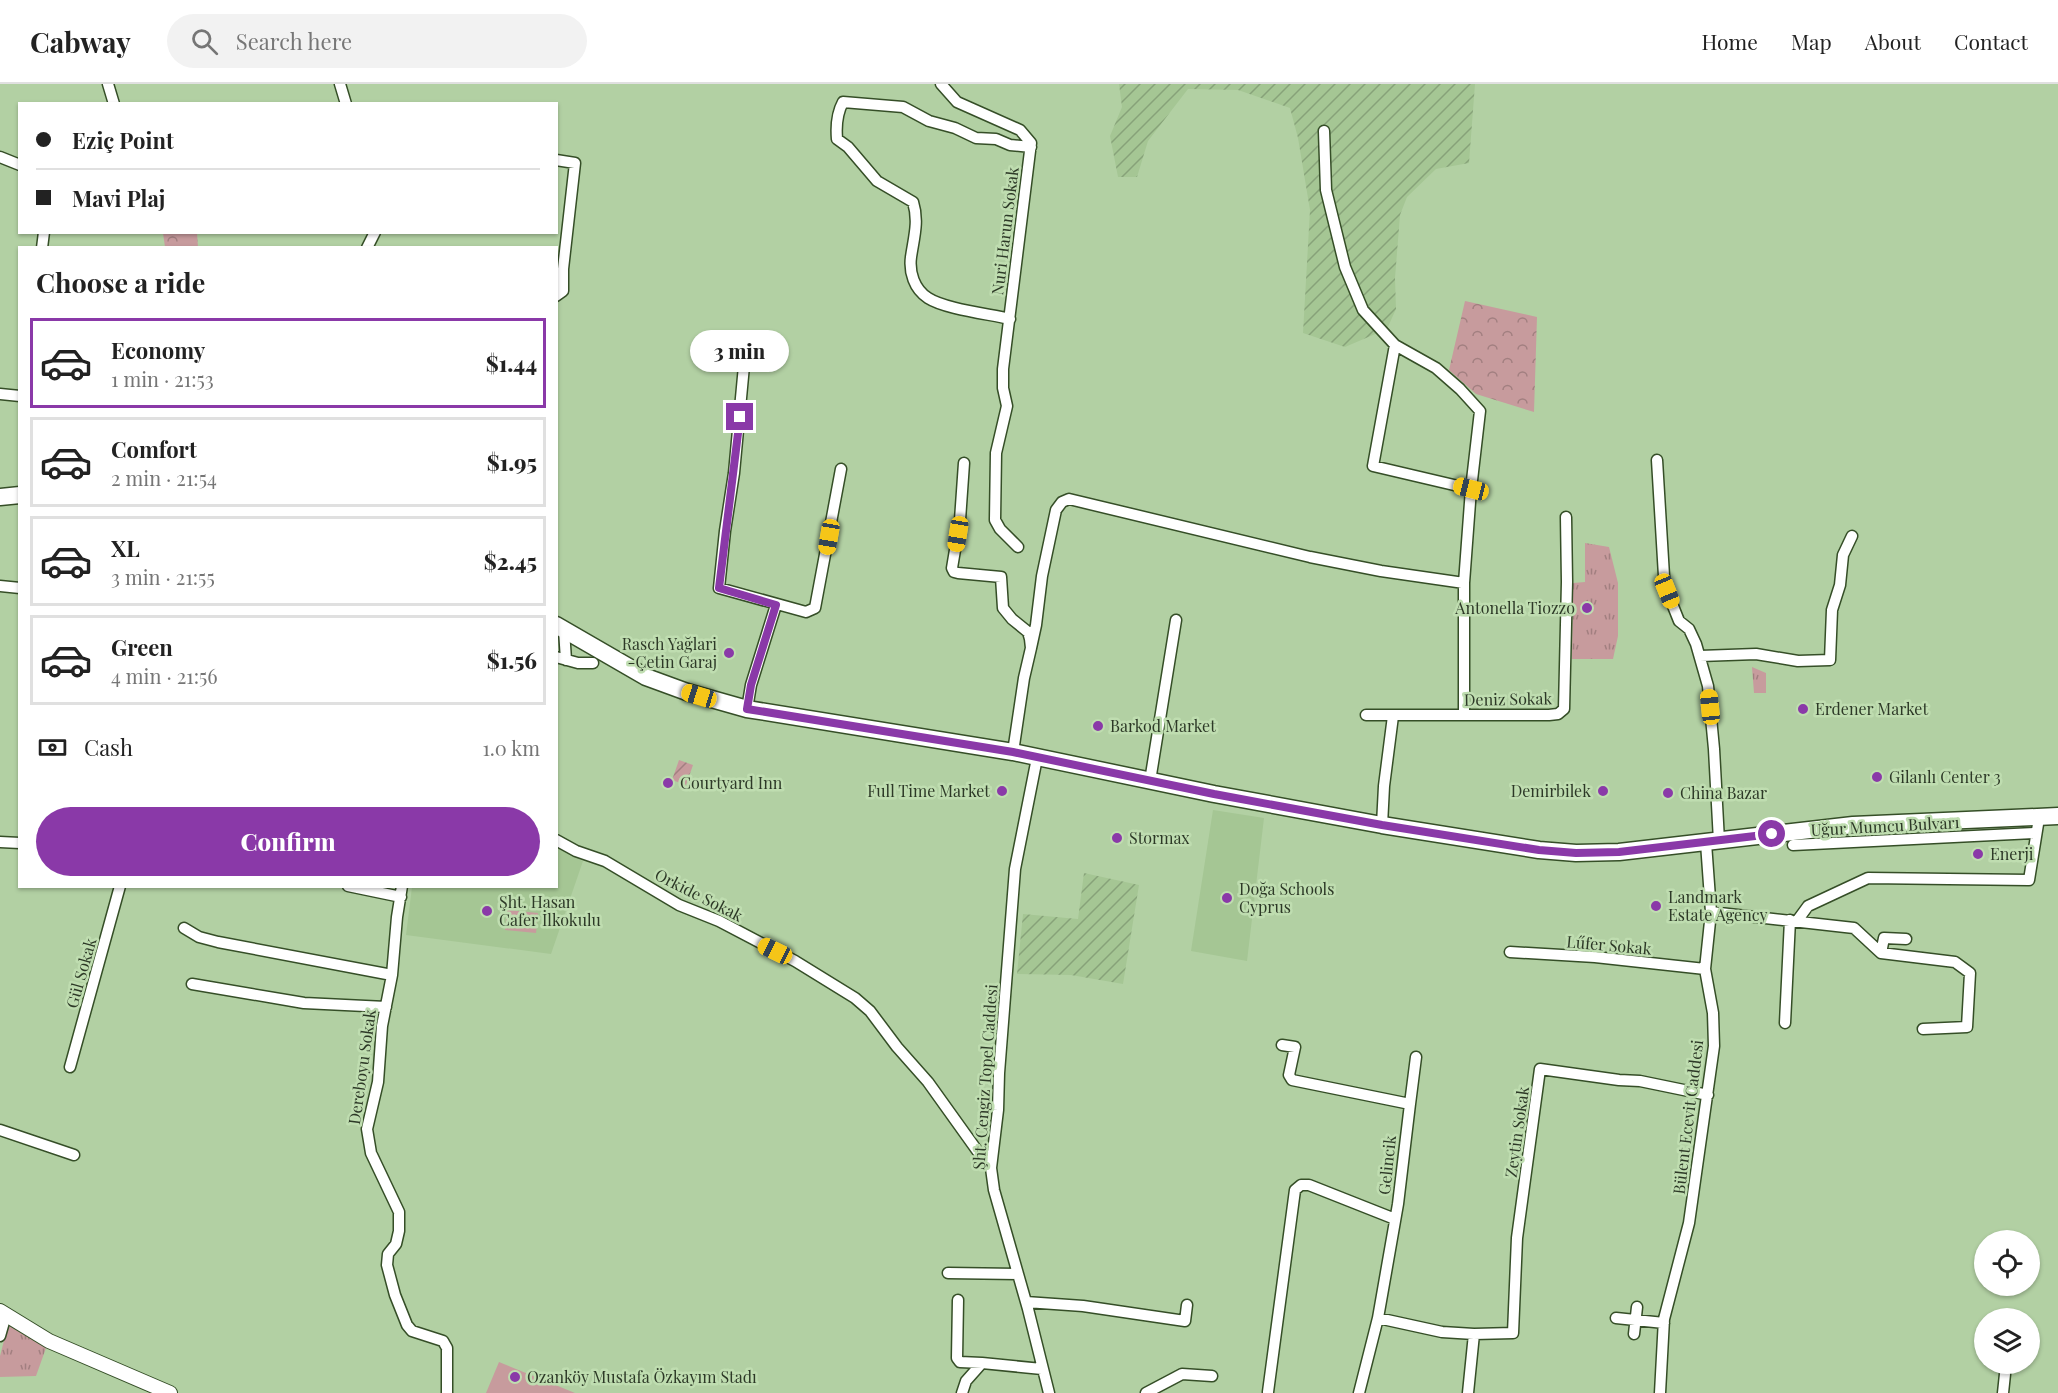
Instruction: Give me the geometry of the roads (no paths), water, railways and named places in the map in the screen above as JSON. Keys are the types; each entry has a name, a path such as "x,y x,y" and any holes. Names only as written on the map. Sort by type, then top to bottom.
{"main road":[{"path":"0,497 18,495"},
{"name":"Uğur Mumcu Bulvarı","path":"560,628 646,677 687,692 747,709 1013,752 1150,781 1382,825 1539,850 1576,853 1619,852 1853,825 2037,825 2058,816"}],"street":[{"path":"108,84 113,102"},
{"path":"340,84 345,102"},
{"name":"Nuri Harun Sokak","path":"941,84 957,102 1020,130 1031,143 1003,369 1003,388 1007,406 996,453 995,520 1000,529 1018,548"},
{"name":"Nuri Harun Sokak","path":"1010,319 943,304 927,298 915,284 910,263 917,214 913,202 877,181 848,147 837,139 836,127 843,102 858,102 903,107 929,121 955,128 976,138 996,139 1010,145 1031,147"},
{"path":"1324,131 1326,190 1345,267 1363,310 1395,345 1436,368 1480,411 1464,583 1464,715"},
{"path":"0,157 18,164"},
{"path":"558,160 575,163 563,269 563,291 558,295"},
{"path":"1395,345 1373,466 1471,489"},
{"path":"745,355 740,417 719,588 776,605 806,612 812,611 818,604 841,469"},
{"path":"0,394 18,396"},
{"name":"Bülent Ecevit Caddesi","path":"1657,460 1664,576 1667,591 1679,621 1689,629 1700,656 1708,686 1714,749 1711,912 1705,969 1713,1013 1714,1046 1689,1223 1664,1323 1660,1393"},
{"path":"964,463 960,520 952,568 958,573 1001,577 1003,608 1028,632 1031,648"},
{"path":"1013,752 1024,678 1036,625 1042,576 1056,510 1062,502 1070,500 1310,557 1381,571 1464,583"},
{"name":"Deniz Sokak","path":"1366,715 1549,715 1558,714 1564,710 1566,517"},
{"path":"1700,656 1756,654 1798,661 1830,660 1832,610 1840,585 1843,555 1852,536"},
{"path":"0,586 18,588"},
{"path":"747,709 751,685 776,605"},
{"path":"1150,781 1176,620"},
{"path":"560,628 561,658 592,663"},
{"path":"1382,825 1384,786 1394,716"},
{"name":"Şht. Cengiz Topel Caddesi","path":"1037,758 1015,869 998,1110 991,1168 994,1190 1049,1393"},
{"path":"1785,1023 1793,921 1808,906 1868,878 2029,880 2037,825 1793,845"},
{"name":"Orkide Sokak","path":"558,841 576,851 605,861 679,905 719,921 795,961 855,998 870,1011 897,1047 928,1082 991,1168"},
{"path":"0,842 18,843"},
{"name":"Gül Sokak","path":"70,1067 119,888"},
{"path":"366,888 401,892"},
{"name":"Dereboyu Sokak","path":"401,892 393,975 382,1026 378,1082 367,1128 371,1153 399,1212 399,1231 396,1244 388,1254 387,1265 395,1295 407,1325 412,1331 443,1341 447,1348 447,1393"},
{"path":"1711,912 1854,928 1881,953 1955,962 1970,973 1967,1028 1923,1029"},
{"path":"184,928 199,937 218,942 393,975"},
{"path":"1881,953 1884,938 1906,939"},
{"name":"Lűfer Sokak","path":"1510,952 1595,957 1705,969"},
{"path":"192,984 304,1003 386,1007"},
{"path":"1282,1045 1295,1047 1289,1075 1292,1080 1410,1104"},
{"name":"Gelincik","path":"1359,1393 1378,1318 1395,1219 1416,1057"},
{"name":"Zeytin Sokak","path":"1474,1334 1514,1333 1517,1238 1540,1069 1640,1081 1708,1095"},
{"path":"0,1130 74,1155"},
{"path":"1268,1392 1295,1190 1301,1185 1309,1185 1395,1219"},
{"path":"948,1273 1018,1274"},
{"path":"958,1300 957,1358 960,1362 1042,1369"},
{"path":"1026,1302 1083,1306 1185,1321 1187,1305"},
{"path":"1634,1334 1637,1307"},
{"path":"0,1336 3,1313 49,1341 170,1393"},
{"path":"1616,1317 1664,1323"},
{"path":"1378,1318 1442,1332 1474,1334 1468,1393"},
{"path":"962,1393 966,1381 982,1363"},
{"path":"1146,1393 1182,1374 1212,1376"},
{"path":"2003,1393 2005,1374"}],"place":[{"name":"Antonella Tiozzo","path":"1587,608"},
{"name":"Rasch Yağlari -Çetin Garaj","path":"729,653"},
{"name":"Erdener Market","path":"1803,709"},
{"name":"Barkod Market","path":"1098,726"},
{"name":"Gilanlı Center 3","path":"1877,777"},
{"name":"Courtyard Inn","path":"668,783"},
{"name":"Full Time Market","path":"1002,791"},
{"name":"Demirbilek","path":"1603,791"},
{"name":"China Bazar","path":"1668,793"},
{"name":"Stormax","path":"1117,838"},
{"name":"Enerji","path":"1978,854"},
{"name":"Doğa Schools Cyprus","path":"1227,898"},
{"name":"Landmark Estate Agency","path":"1656,906"},
{"name":"Şht. Hasan Cafer İlkokulu","path":"487,911"},
{"name":"Ozanköy Mustafa Özkayım Stadı","path":"515,1377"}]}
